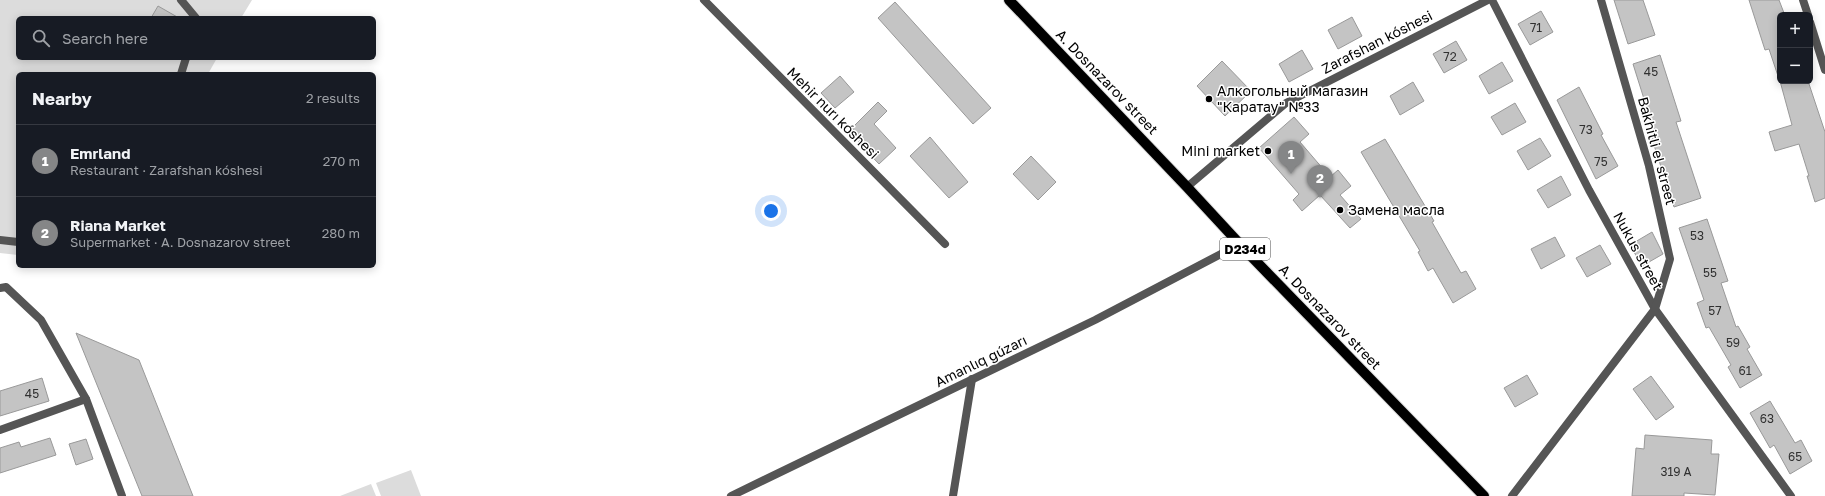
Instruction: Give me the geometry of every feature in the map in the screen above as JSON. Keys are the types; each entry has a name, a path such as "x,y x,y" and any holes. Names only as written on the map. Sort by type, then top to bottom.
{"main road":[{"name":"A. Dosnazarov street","path":"1009,0 1188,187 1240,244 1484,496"}],"street":[{"path":"182,0 194,16"},
{"name":"Mehir nurı kóshesi","path":"704,0 945,244"},
{"name":"Zarafshan kóshesi","path":"1188,187 1286,103 1488,0"},
{"name":"Nukus street","path":"1492,0 1590,190 1655,309 1791,496"},
{"name":"Bakhitli el street","path":"1601,0 1649,166 1670,259 1655,309"},
{"path":"1803,0 1807,12"},
{"path":"1813,32 1825,70"},
{"path":"182,72 185,60"},
{"path":"0,240 16,242"},
{"name":"Amanlıq gúzarı","path":"731,496 1095,320 1240,244"},
{"path":"3,288 41,320 86,399 122,496"},
{"path":"1512,496 1655,309"},
{"path":"953,496 972,380"},
{"path":"0,430 86,399"}],"shaded area":[{"path":"0,0 252,0 242,16 16,16 16,60 216,60 209,72 16,72 16,255 0,253"},
{"path":"411,470 421,496 381,496 376,483"},
{"path":"371,484 376,496 340,496"}],"building":[{"path":"1614,0 1643,0 1655,35 1628,44"},
{"path":"1749,0 1779,0 1784,12 1777,12 1777,73 1769,49 1765,50"},
{"path":"895,2 991,108 973,124 878,18"},
{"path":"158,6 176,16 152,16"},
{"path":"1541,11 1553,32 1530,45 1518,24"},
{"path":"1352,17 1362,36 1338,49 1328,30"},
{"path":"1456,41 1467,60 1444,73 1433,54"},
{"path":"1302,50 1313,69 1289,82 1279,64"},
{"path":"1660,55 1681,121 1676,122 1701,198 1674,207 1652,139 1656,137 1633,64"},
{"path":"1222,61 1251,91 1225,116 1197,86"},
{"path":"1502,62 1513,81 1489,94 1479,76"},
{"path":"840,76 854,92 835,108 821,93"},
{"path":"1413,82 1424,101 1400,115 1390,96"},
{"path":"1781,84 1809,84 1825,132 1825,198 1815,202 1799,144 1775,151 1769,132 1792,125"},
{"path":"1579,87 1603,134 1601,135 1618,166 1596,179 1557,100"},
{"path":"878,102 887,111 874,124 896,148 879,164 858,142 862,138 852,128"},
{"path":"1515,103 1526,122 1502,135 1491,117"},
{"path":"1294,117 1309,134 1300,142 1330,177 1338,170 1351,186 1340,195 1361,219 1350,228 1320,195 1302,211 1293,200 1299,194 1259,148"},
{"path":"930,137 968,182 949,198 910,156"},
{"path":"1540,138 1551,156 1528,170 1517,151"},
{"path":"1385,139 1434,221 1432,222 1461,273 1466,271 1476,289 1453,303 1433,268 1428,271 1418,252 1420,251 1361,152"},
{"path":"1031,156 1056,182 1038,200 1013,174"},
{"path":"1561,176 1571,195 1548,208 1537,190"},
{"path":"1707,219 1728,281 1721,283 1736,327 1738,326 1750,347 1747,349 1762,375 1740,388 1728,367 1731,365 1709,327 1706,328 1697,303 1704,300 1679,228"},
{"path":"1652,232 1663,254 1642,266 1630,245"},
{"path":"1555,237 1565,256 1541,269 1531,249"},
{"path":"1600,245 1611,264 1587,277 1576,258"},
{"path":"76,333 139,360 193,496 142,496"},
{"path":"1527,375 1538,394 1515,407 1504,388"},
{"path":"1651,376 1674,407 1656,420 1633,389"},
{"path":"42,378 49,401 0,416 0,391"},
{"path":"1770,401 1795,443 1801,440 1812,461 1790,474 1774,445 1770,448 1750,413"},
{"path":"1645,435 1712,440 1711,454 1719,454 1715,495 1684,493 1684,496 1632,496 1636,448 1644,449"},
{"path":"50,438 56,455 0,473 0,448 19,442 21,447"},
{"path":"86,439 93,459 76,465 69,444"}],"place":[{"name":"Алкогольный магазин \"Каратау\" №33","path":"1209,99"},
{"name":"Mini market","path":"1268,151"},
{"name":"Emrland","path":"1291,174"},
{"name":"Riana Market","path":"1320,198"},
{"name":"Замена масла","path":"1340,210"}]}
